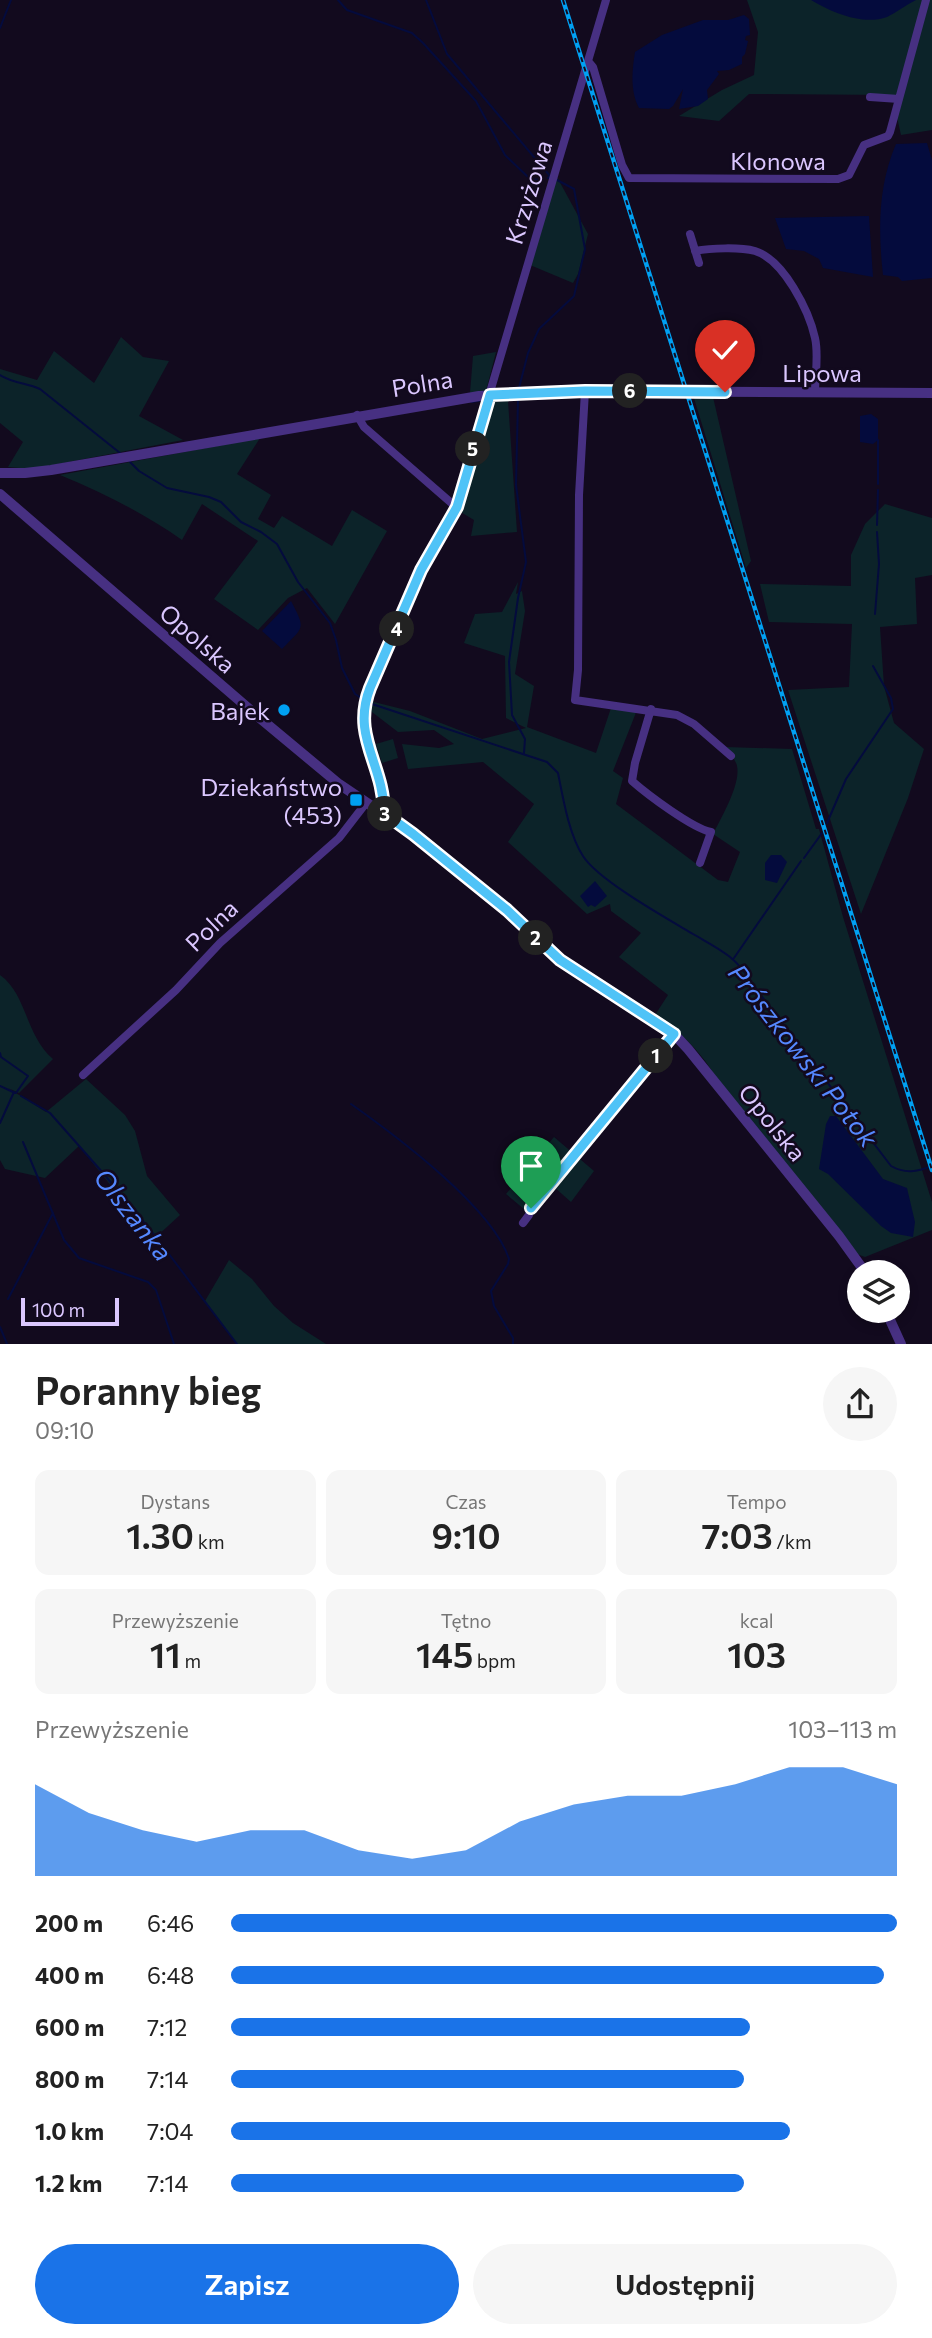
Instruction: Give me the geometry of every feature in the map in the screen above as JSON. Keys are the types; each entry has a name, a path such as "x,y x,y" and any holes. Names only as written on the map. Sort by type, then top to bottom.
{"street":[{"name":"Krzyżowa","path":"384,813 384,794 363,733 367,695 421,570 457,507 606,0"},
{"name":"Klonowa","path":"588,61 593,66 622,165 629,178 844,178 853,169 859,150 864,145 888,136 926,0"},
{"path":"870,97 899,99"},
{"path":"690,234 699,263"},
{"path":"695,251 716,249 758,252 791,282 797,290 815,337 815,393"},
{"path":"585,391 579,495 575,700 651,709 685,718 731,756"},
{"name":"Polna","path":"0,473 25,473 357,415 490,395 585,391"},
{"name":"Lipowa","path":"585,391 932,393"},
{"path":"357,415 364,427 457,507"},
{"name":"Opolska","path":"0,494 262,721 339,784 413,834 507,910 560,960 674,1034 856,1260"},
{"path":"651,709 632,782 703,831 711,832 700,863"},
{"name":"Polna","path":"83,1076 167,998 220,943 339,838 366,803"},
{"path":"523,1223 531,1208 567,1162 674,1034"},
{"path":"891,1323 901,1344"}],"green space":[{"path":"747,0 932,0 932,130 901,135 892,95 749,94 719,121 679,116 722,90 754,75 758,32"},
{"path":"557,177 588,234 578,274 573,283 530,265"},
{"path":"121,337 143,357 169,361 139,416 183,440 32,469 8,467 23,442 0,423 0,369 37,380 54,351 94,383"},
{"path":"496,352 486,391 470,393 473,356"},
{"path":"693,395 713,397 751,561 746,568"},
{"path":"508,401 517,532 471,536 474,520 459,511 491,402"},
{"path":"260,438 237,474 271,495 258,519 274,528 282,516 332,546 352,510 387,531 335,624 307,588 288,598 258,630 214,599 258,541 202,504 182,540 123,504 60,475"},
{"path":"885,504 932,518 932,575 915,578 917,624 880,627 884,686 894,723 924,749 908,798 861,914 788,690 849,687 852,624 769,622 760,584 851,586 851,555 865,524"},
{"path":"518,582 516,594 522,591 525,611 515,674 534,686 527,727 596,753 611,708 637,710 613,771 623,778 616,804 718,880 728,882 740,852 713,834 730,801 736,782 737,766 725,747 792,749 816,829 819,829 843,917 932,1202 932,1230 865,1257 857,1254 727,1098 713,1072 697,1051 655,1015 668,995 619,957 641,933 611,911 610,904 587,914 508,842 534,804 483,762 408,769 402,744 439,748 454,744 434,730 398,732 368,709 370,701 410,711 482,739 526,728 506,718 505,656 464,643 475,614 502,612"},
{"path":"393,739 398,758 382,763 376,744"},
{"path":"0,975 16,993 37,1038 53,1059 19,1093 8,1088 46,1112 86,1079 125,1115 135,1131 147,1176 180,1215 156,1237 141,1223 79,1146 45,1178 5,1169 0,1160"},
{"path":"554,1137 594,1171 571,1202 553,1186 530,1214 506,1194"},
{"path":"229,1260 252,1279 274,1306 293,1323 326,1344 237,1344 205,1301"}],"shaded area":[{"path":"811,0 916,0 887,17 868,20 838,13"},
{"path":"744,15 749,19 750,35 746,36 745,40 748,41 742,64 729,70 717,71 719,74 707,90 708,99 698,106 679,109 683,89 669,109 639,108 633,88 635,52 662,35 703,20 728,20"},
{"path":"927,143 932,160 932,278 902,281 898,277 883,275 880,225 883,192 896,144"},
{"path":"869,216 873,277 823,268 819,259 804,251 786,249 775,218"},
{"path":"871,414 878,419 878,440 873,444 860,442 860,416"},
{"path":"291,601 301,623 295,636 282,649 262,631"},
{"path":"771,855 781,855 787,862 777,883 765,880 765,863"},
{"path":"595,881 607,896 595,907 588,907 580,896"},
{"path":"830,1116 836,1116 883,1179 907,1188 915,1222 913,1237 891,1233 881,1226 828,1174 819,1169 826,1124"}],"waterway":[{"path":"0,28 11,0"},
{"path":"338,0 347,10 412,33 476,101 505,155 530,179 542,180"},
{"path":"426,0 447,54 550,176 548,178"},
{"path":"519,388 528,353 539,329 574,296 585,249 574,189 557,180"},
{"name":"Prószkowski Potok","path":"0,375 40,389 120,453"},
{"path":"518,399 516,485 526,562 509,662 512,715 525,739 524,753"},
{"path":"472,402 484,400"},
{"path":"878,440 878,484"},
{"name":"Prószkowski Potok","path":"130,462 139,471 167,488 221,502 241,522 277,544 298,582 330,623 342,668 355,694 364,700"},
{"path":"877,525 878,490"},
{"path":"875,614 879,564 877,532"},
{"path":"827,823 846,779 893,709 891,698 873,666"},
{"name":"Prószkowski Potok","path":"369,703 547,762 558,773 574,838 591,866 634,898 718,948 739,965 891,1166 911,1171 932,1166"},
{"path":"804,858 822,833"},
{"path":"734,958 801,861"},
{"path":"0,1053 1,1057 28,1076 16,1093"},
{"name":"Olszanka","path":"0,1086 15,1093"},
{"path":"0,1123 14,1092"},
{"name":"Olszanka","path":"21,1096 50,1113 103,1173 156,1237 237,1344"},
{"path":"351,1104 440,1174 484,1218 499,1239 509,1259 491,1291 494,1306 513,1338 513,1344"},
{"path":"23,1142 64,1240 79,1258 148,1282 156,1290 174,1344"},
{"path":"8,1299 53,1213"},
{"path":"0,1327 7,1344"}],"railway":[{"path":"563,0 932,1170"}],"place":[{"name":"Bajek","path":"284,710"},
{"name":"Dziekaństwo (453)","path":"356,800"}],"route":[{"path":"531,1208 674,1034 560,960 507,910 384,813 384,794 363,733 364,707 416,580 457,507 490,395 585,391 725,392"}]}
